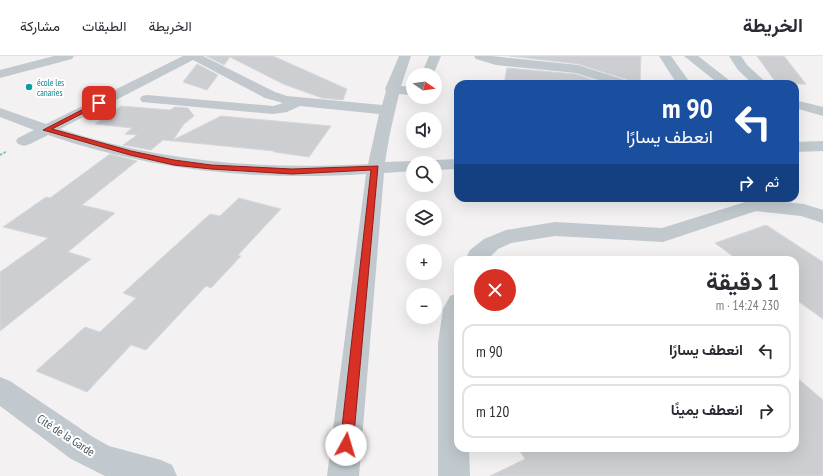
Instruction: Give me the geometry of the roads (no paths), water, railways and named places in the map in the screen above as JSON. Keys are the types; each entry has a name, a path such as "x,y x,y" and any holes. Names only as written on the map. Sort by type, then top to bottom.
{"street":[{"path":"0,74 68,56"},
{"path":"24,141 193,56 270,95 286,100 386,110"},
{"path":"343,476 375,168 386,110 403,90 405,56"},
{"path":"430,68 435,56"},
{"path":"480,56 496,61 578,69 611,80"},
{"path":"666,56 681,80"},
{"path":"690,56 722,80"},
{"path":"735,56 742,67 757,80"},
{"path":"147,99 273,110 290,107 299,102"},
{"path":"799,105 823,112"},
{"path":"0,112 47,130 128,153 174,162 211,167 292,172 406,166"},
{"path":"799,144 823,146"},
{"path":"799,161 823,160"},
{"path":"442,165 454,164"},
{"path":"478,256 491,244 506,237 555,229 663,235 755,204 804,210 823,217"},
{"path":"454,317 451,343 454,476"},
{"name":"Cité de la Garde","path":"0,390 82,448 105,460 161,476"}],"place":[{"name":"école les canaries","path":"29,87"}]}
